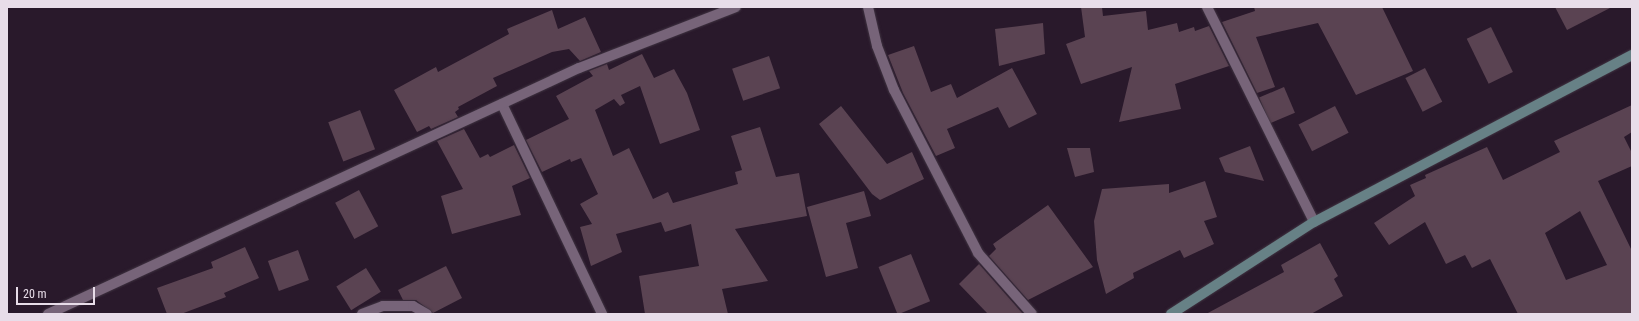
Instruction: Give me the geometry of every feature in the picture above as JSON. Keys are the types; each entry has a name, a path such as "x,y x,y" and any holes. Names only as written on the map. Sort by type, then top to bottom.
{"street":[{"path":"48,314 579,68 736,7"},
{"path":"868,7 877,46 894,90 978,253 1032,314"},
{"path":"1207,7 1314,222"},
{"path":"1171,314 1314,222 1632,55"},
{"path":"502,104 602,314"},
{"path":"362,314 382,306 413,306 427,314"}],"building":[{"path":"1081,7 1102,7 1103,16 1146,11 1148,30 1177,23 1179,32 1194,27 1195,31 1209,26 1229,66 1175,84 1181,109 1119,122 1132,67 1081,84 1066,44 1085,37"},
{"path":"1254,7 1382,7 1413,71 1356,95 1318,23 1256,37 1275,87 1257,93 1222,22 1255,11"},
{"path":"1555,7 1612,7 1567,30"},
{"path":"552,10 558,29 585,17 601,52 580,61 569,49 552,52 493,78 497,86 458,107 459,109 455,112 458,117 431,129 429,126 417,132 394,90 436,67 438,72 509,34 507,29"},
{"path":"1043,23 1045,54 999,66 995,29"},
{"path":"1491,27 1513,72 1489,84 1467,39"},
{"path":"914,46 931,92 951,84 957,98 1012,68 1037,114 1009,128 998,107 947,129 955,148 936,156 903,93 888,55"},
{"path":"642,54 654,78 674,69 687,93 700,130 660,144 640,86 621,95 625,103 620,106 614,99 595,110 613,156 629,148 653,199 668,192 673,203 738,184 735,172 742,170 731,136 760,127 776,177 799,173 807,216 735,229 768,281 722,289 728,314 645,314 639,276 699,266 691,224 665,232 661,222 616,234 622,252 591,266 580,227 592,224 580,204 598,194 581,158 571,162 570,159 542,172 526,140 569,119 556,96 593,76 589,71 607,64 609,70"},
{"path":"769,56 780,88 743,101 732,69"},
{"path":"1425,68 1442,102 1423,112 1405,78"},
{"path":"1284,87 1295,113 1270,123 1259,98"},
{"path":"1632,105 1632,132 1624,137 1632,153 1632,166 1598,181 1632,251 1632,314 1518,314 1490,259 1472,268 1465,255 1446,264 1425,222 1389,245 1374,223 1415,196 1410,185 1426,178 1425,175 1487,147 1503,180 1560,152 1554,141","holes":["1580,211 1607,265 1566,280 1545,233"]},
{"path":"841,106 887,164 912,152 924,179 880,200 872,194 819,124"},
{"path":"1335,106 1349,133 1312,151 1298,125"},
{"path":"360,110 375,149 343,161 328,122"},
{"path":"464,129 480,158 488,154 490,157 514,145 530,178 512,186 521,215 452,234 441,196 463,189 437,141"},
{"path":"1250,146 1264,181 1225,172 1219,158"},
{"path":"1067,148 1090,148 1094,172 1075,177"},
{"path":"1205,181 1217,217 1204,221 1214,244 1184,258 1180,250 1133,273 1134,278 1106,294 1097,260 1094,221 1102,189 1169,184 1169,193"},
{"path":"359,190 378,226 354,239 335,203"},
{"path":"864,191 871,216 846,223 858,268 826,277 807,207"},
{"path":"1048,205 1093,267 1028,300 989,256 996,249 993,244"},
{"path":"1320,243 1338,276 1334,279 1343,296 1311,314 1206,314 1284,272 1281,265"},
{"path":"245,247 259,278 224,293 226,297 181,314 167,314 157,288 213,268 211,262"},
{"path":"298,250 309,280 279,291 268,261"},
{"path":"911,254 930,301 897,314 879,267"},
{"path":"979,264 1023,314 988,314 959,284"},
{"path":"446,266 462,298 433,313 416,300 403,300 398,290"},
{"path":"366,268 381,292 351,310 336,287"}]}
